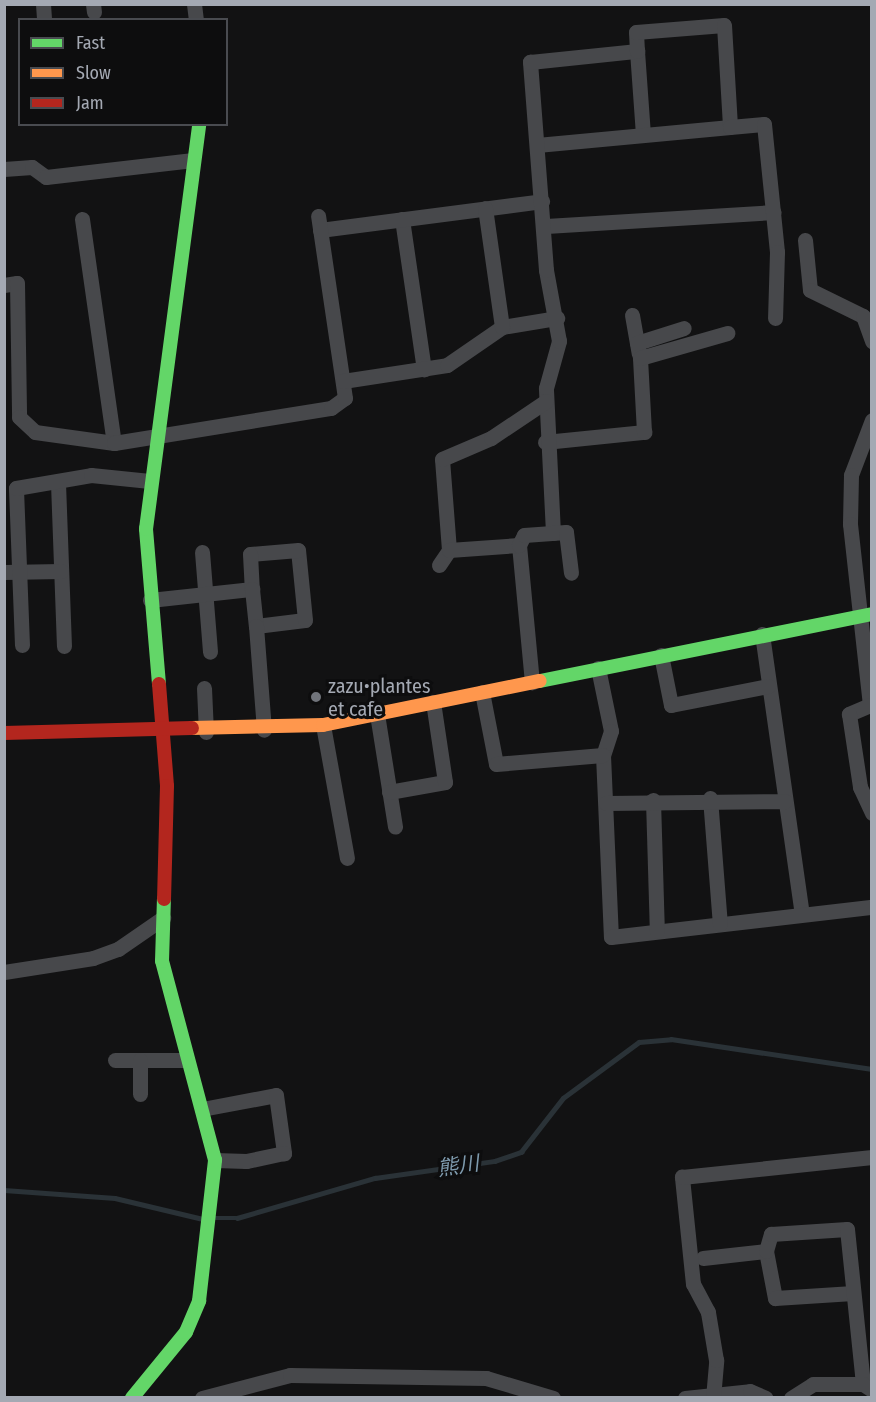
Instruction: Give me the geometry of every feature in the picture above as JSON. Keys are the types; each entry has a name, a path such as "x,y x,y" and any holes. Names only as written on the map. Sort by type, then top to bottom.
{"street":[{"path":"643,135 636,32 724,25 730,127"},
{"path":"553,533 545,442 546,401 559,341 557,318 546,270 546,226 530,62 637,51"},
{"path":"537,145 764,124 774,212 775,318"},
{"path":"132,1398 186,1332 199,1301 215,1160 162,961 163,731 150,600 150,481 159,435 199,126"},
{"path":"4,169 32,167 46,177 193,160"},
{"path":"4,285 17,283 11,353 19,417 35,432 114,443 331,408 345,398 319,223 402,219 542,201"},
{"path":"485,208 502,327"},
{"path":"546,226 774,212"},
{"path":"82,219 114,443"},
{"path":"402,219 424,369"},
{"path":"805,240 810,290 863,316 872,341"},
{"path":"545,442 644,432 639,351 632,315"},
{"path":"343,381 447,365 502,327 557,318"},
{"path":"639,351 684,328"},
{"path":"639,351 727,333"},
{"path":"439,565 449,550 442,459 490,438 546,401"},
{"path":"872,420 851,475 870,705 849,714 860,787 872,813"},
{"path":"22,645 11,572 16,488 58,483 91,475 150,481"},
{"path":"58,483 64,646"},
{"path":"532,682 519,545 524,535 566,532 571,573"},
{"path":"449,550 519,545"},
{"path":"255,626 305,620 298,550 250,554 252,589 255,626 264,730"},
{"path":"202,552 210,652"},
{"path":"11,572 61,571"},
{"path":"150,600 252,589"},
{"path":"4,733 206,732 323,725 864,615"},
{"path":"762,634 802,914"},
{"path":"661,655 671,705 768,686"},
{"path":"598,668 611,731 603,755 611,937 872,907"},
{"path":"204,688 206,732"},
{"path":"482,692 496,764 603,755"},
{"path":"389,792 445,782 433,702"},
{"path":"377,714 395,827"},
{"path":"323,725 347,858"},
{"path":"606,803 710,798 785,801"},
{"path":"710,798 720,924"},
{"path":"653,800 657,931"},
{"path":"4,972 93,958 118,949 163,918"},
{"path":"115,1060 187,1059"},
{"path":"140,1060 140,1094"},
{"path":"202,1109 260,1094 276,1095 284,1153 246,1161 215,1160"},
{"path":"712,1396 716,1360 708,1312 693,1284 682,1177 872,1157"},
{"path":"791,1398 813,1384 867,1387 865,1331 854,1293 847,1229 771,1234 766,1251 775,1298 854,1293"},
{"path":"704,1258 766,1251"},
{"path":"202,1398 269,1376 333,1375 486,1378 553,1398"},
{"path":"685,1398 750,1391 766,1398"}],"waterway":[{"name":"熊川","path":"214,1218 237,1218 375,1178 495,1161 521,1152 563,1098 639,1042 671,1039 872,1069"},
{"name":"熊川","path":"4,1190 115,1198 203,1219"}],"traffic: fast":[{"path":"159,684 146,529 199,126"},
{"path":"540,681 872,614"},
{"path":"132,1398 186,1332 199,1301 215,1160 162,961 164,899"}],"traffic: slow":[{"path":"192,728 323,725 540,681"}],"traffic: jam":[{"path":"159,684 167,786 164,899"},
{"path":"4,733 192,728"}],"place":[{"name":"zazu•plantes et cafe","path":"316,697"}]}
